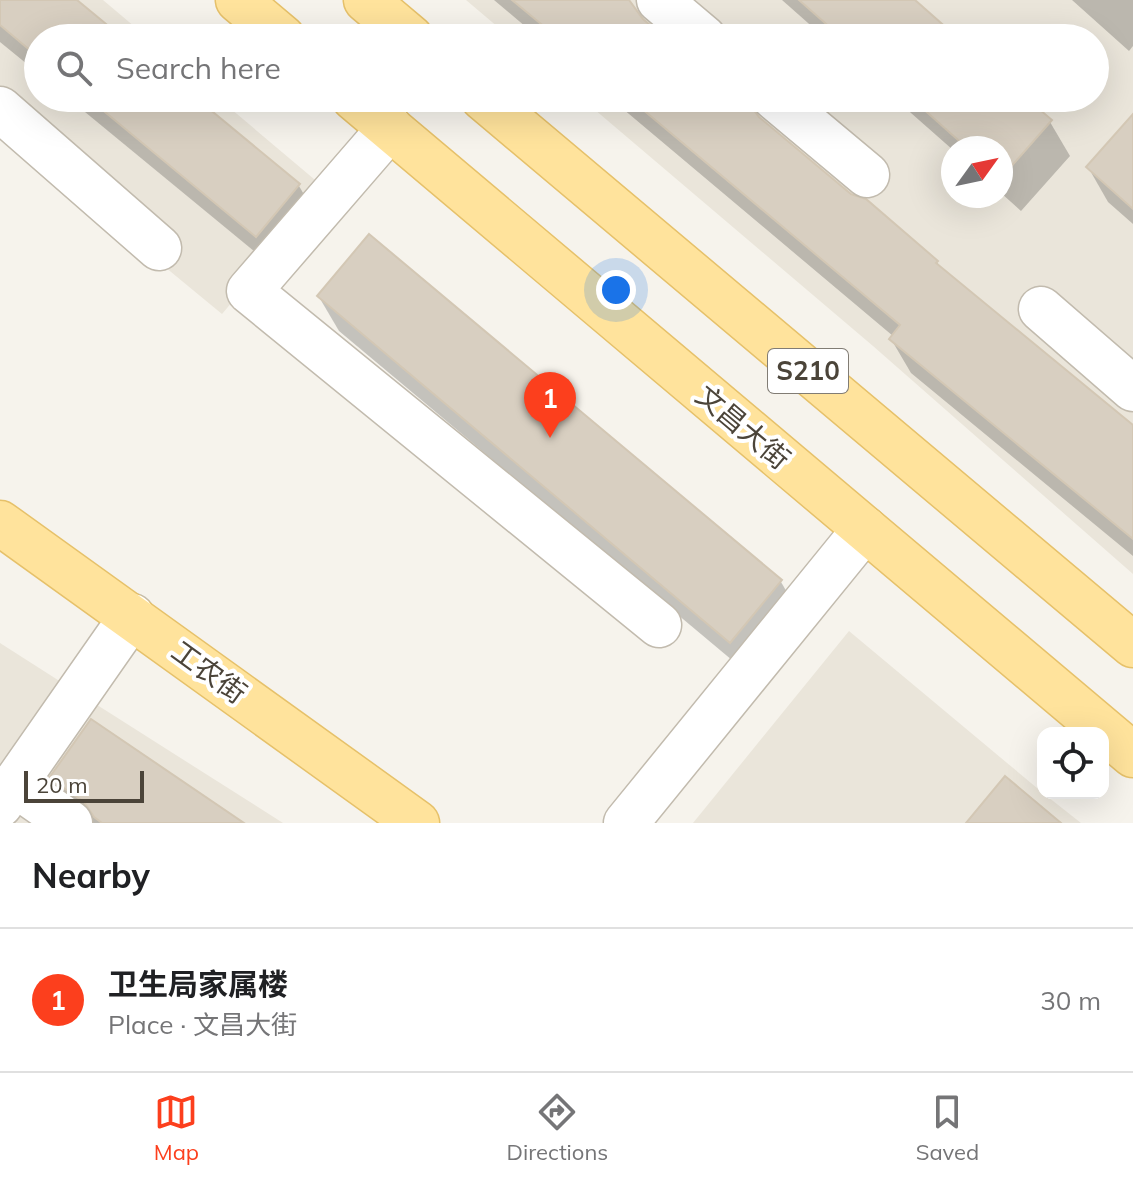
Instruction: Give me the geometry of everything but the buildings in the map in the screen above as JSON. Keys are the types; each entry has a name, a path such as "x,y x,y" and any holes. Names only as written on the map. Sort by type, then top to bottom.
{"main road":[{"path":"238,0 266,24"},
{"path":"366,0 394,24"},
{"name":"文昌大街","path":"371,112 1133,755"},
{"name":"S210","path":"500,112 1133,645"},
{"name":"工农街","path":"0,523 417,823"}],"street":[{"path":"0,109 159,248"},
{"path":"792,112 867,175"},
{"path":"390,128 249,291 659,625"},
{"path":"1041,309 1133,389"},
{"path":"626,823 865,529"},
{"path":"70,823 7,795 132,616"}],"shaded area":[{"path":"0,0 103,0 131,24 24,24 24,112 235,112 327,190 222,314 0,131"},
{"path":"466,0 1133,0 1133,574 873,346 597,112 1109,112 1109,24 494,24"},
{"path":"849,631 1037,788 1037,799 1051,799 1081,823 693,823"},
{"path":"0,643 72,689 283,823 0,823"}],"place":[{"name":"卫生局家属楼","path":"550,438"}]}
